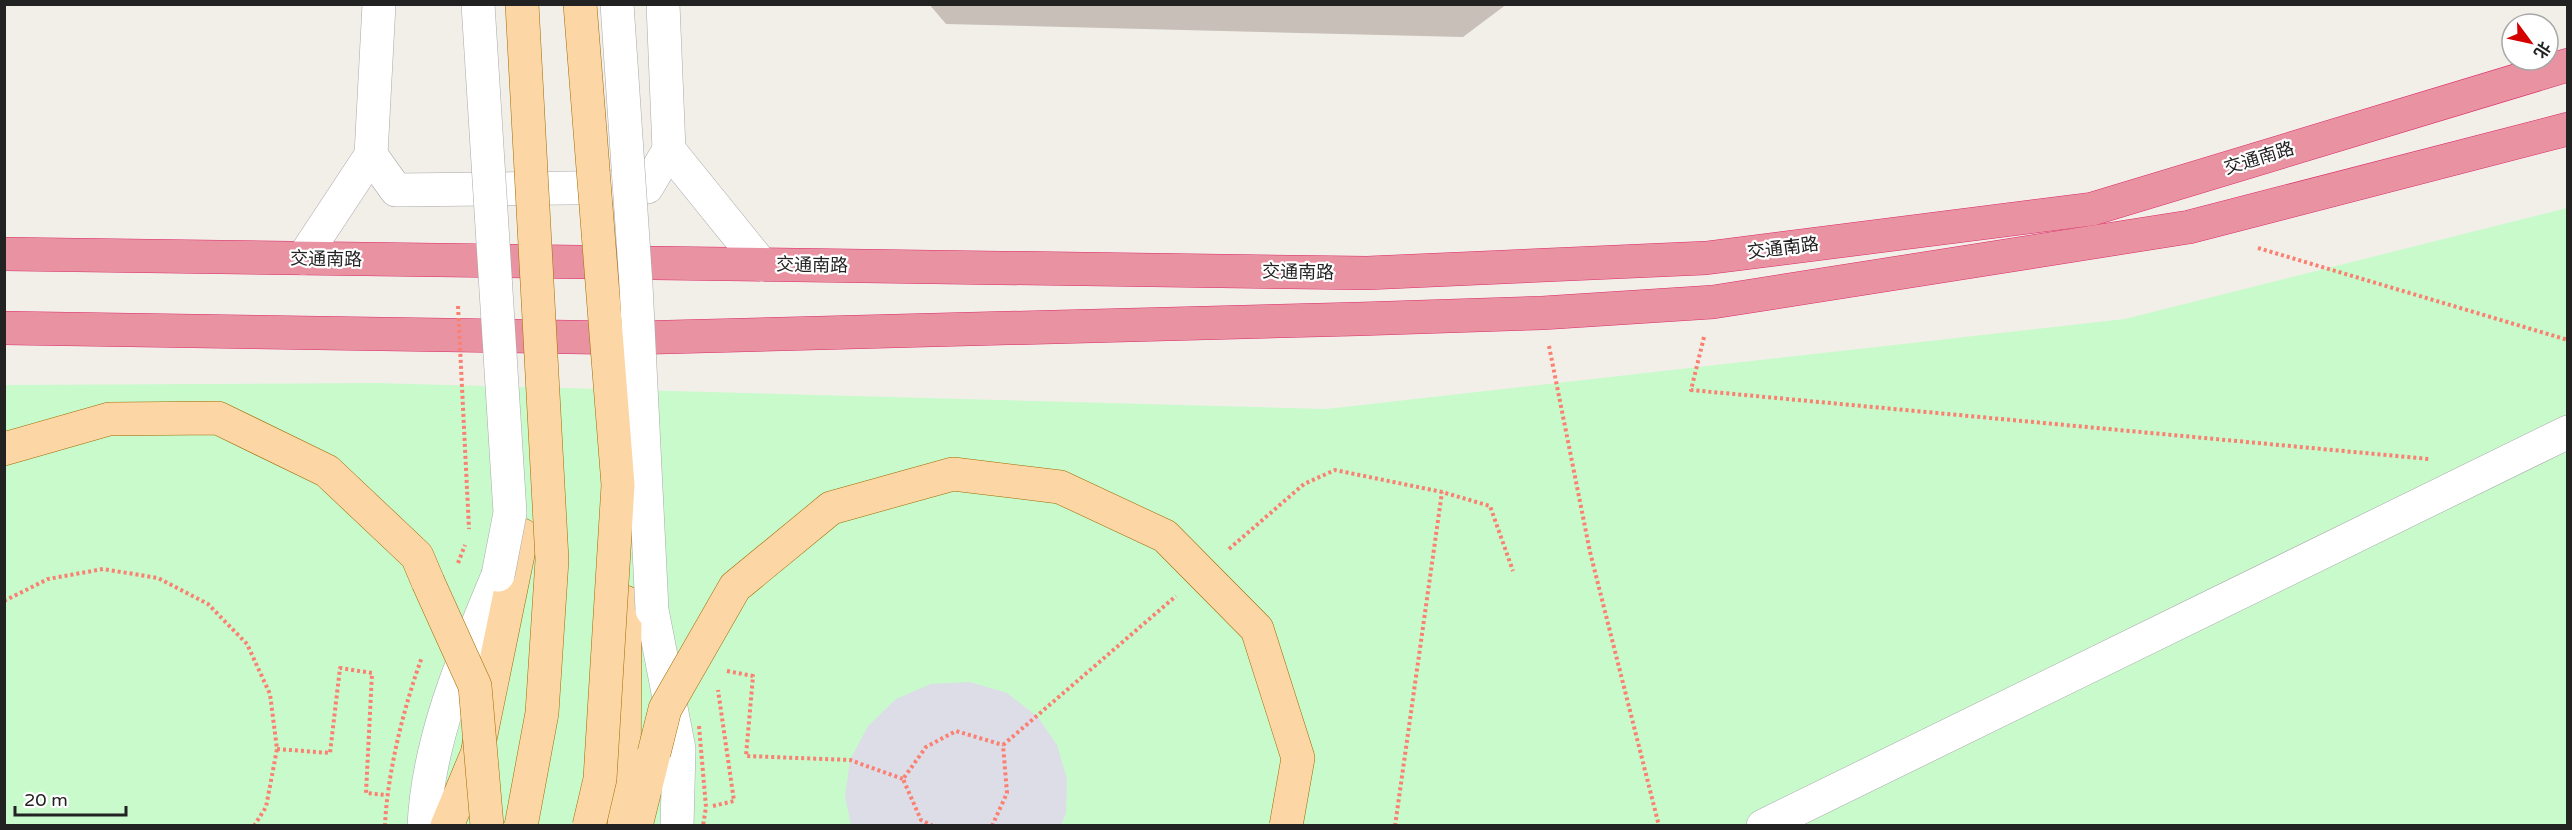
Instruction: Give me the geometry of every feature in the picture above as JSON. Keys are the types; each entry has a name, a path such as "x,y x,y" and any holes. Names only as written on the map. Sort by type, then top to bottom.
{"highway":[{"name":"交通南路","path":"4,254 1367,273 1706,258 2092,209 2568,65"},
{"path":"4,328 629,338 1542,313 1713,302 2189,227 2568,129"}],"main road":[{"path":"520,825 542,712 552,560 522,4"},
{"path":"580,4 618,485 600,779 589,825"},
{"path":"447,825 477,754 526,515 508,336"},
{"path":"624,825 629,338"},
{"path":"4,449 108,419 218,418 327,471 417,556 475,686 487,825"},
{"path":"636,825 665,709 735,587 831,508 953,474 1059,487 1165,536 1257,629 1298,758 1286,825"}],"street":[{"path":"303,258 371,155 379,4"},
{"path":"424,825 435,758 452,687 498,575 510,513 478,4"},
{"path":"617,4 636,285 652,610 679,749 677,825"},
{"path":"371,155 396,190 647,187 669,150 663,4"},
{"path":"669,150 762,265"},
{"path":"1763,825 2568,432"}],"path":[{"path":"2247,244 2568,340"},
{"path":"456,568 469,535 458,299"},
{"path":"1713,302 1691,390 2440,460"},
{"path":"1542,313 1590,552 1659,825"},
{"path":"1224,554 1304,484 1335,470 1442,492 1490,506 1513,571"},
{"path":"1395,825 1442,492"},
{"path":"4,602 48,579 103,569 158,578 208,604 247,644 270,694 278,749 266,807 254,825"},
{"path":"1003,745 1180,592"},
{"path":"385,825 386,795 415,676 423,654"},
{"path":"278,749 330,753 340,668 372,673 366,793 386,795"},
{"path":"724,670 753,676 746,756 850,760 903,779 921,820 933,825"},
{"path":"706,807 734,801 716,680"},
{"path":"903,779 926,747 956,731 1003,745"},
{"path":"992,825 1007,793 1003,745"}],"green space":[{"path":"2567,208 2567,825 5,825 4,385 376,383 1326,409 2125,319"}],"shaded area":[{"path":"970,682 1007,693 1038,717 1057,745 1067,779 1066,813 1061,825 851,825 845,797 850,760 868,726 896,699 931,684"}],"building":[{"path":"929,4 1507,4 1463,37 946,24"}]}
